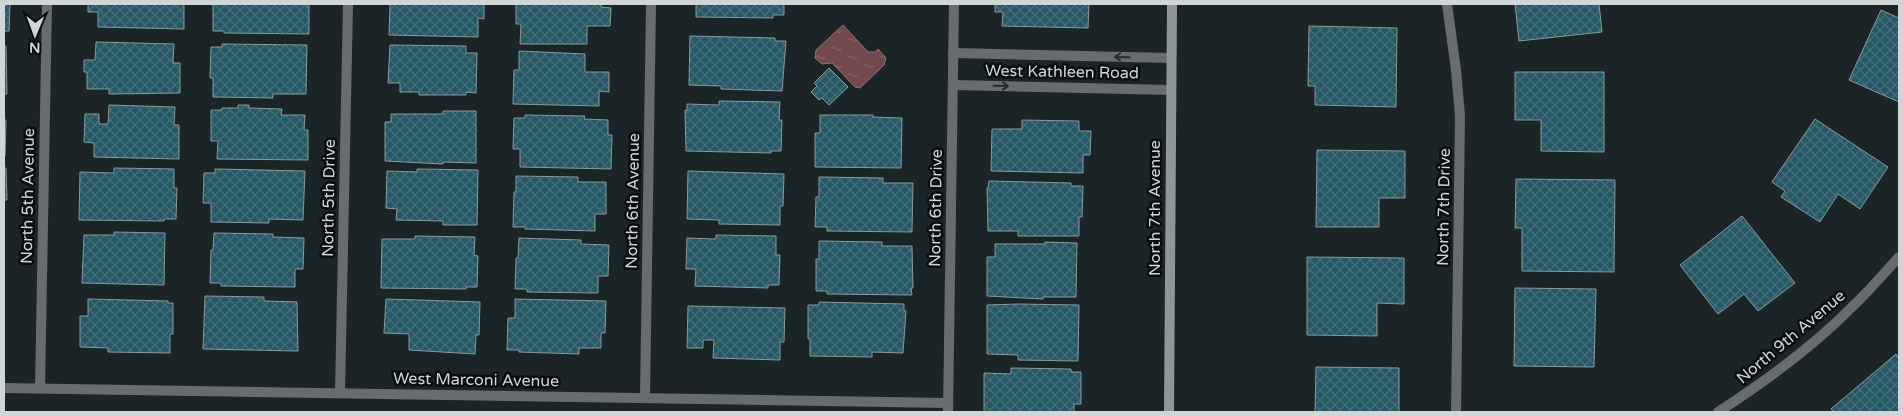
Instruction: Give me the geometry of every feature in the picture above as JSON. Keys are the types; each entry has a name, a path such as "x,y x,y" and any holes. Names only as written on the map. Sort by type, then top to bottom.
{"street":[{"name":"North 5th Avenue","path":"40,388 47,4"},
{"name":"North 5th Drive","path":"340,393 348,4"},
{"name":"North 6th Avenue","path":"645,398 651,4"},
{"name":"North 6th Drive","path":"948,408 954,4"},
{"name":"North 7th Avenue","path":"1169,412 1172,4"},
{"name":"North 7th Drive","path":"1447,4 1460,116 1456,412"},
{"name":"West Kathleen Road","path":"953,53 1171,58"},
{"name":"West Kathleen Road","path":"953,85 1170,90"},
{"name":"North 9th Avenue","path":"1718,412 1755,388 1820,337 1854,306 1899,257"},
{"name":"West Marconi Avenue","path":"4,388 645,398 948,408"}],"water":[{"path":"843,25 868,52 875,52 878,49 886,58 884,65 860,88 855,87 832,63 822,64 815,58 816,50"}],"building":[{"path":"4,4 10,4 9,31 4,31"},
{"path":"88,4 184,4 184,29 98,27 98,12 88,12"},
{"path":"213,4 309,4 309,34 224,33 224,31 213,31"},
{"path":"484,4 484,19 478,18 478,37 389,35 390,5"},
{"path":"516,4 601,4 601,7 611,8 610,26 587,26 587,44 520,44 521,24 516,24"},
{"path":"696,4 784,4 784,15 773,15 773,18 696,17"},
{"path":"995,4 1089,4 1088,28 1002,26 1003,12 995,12"},
{"path":"1515,4 1599,4 1602,32 1519,41"},
{"path":"1881,10 1899,18 1899,102 1849,80"},
{"path":"1309,26 1397,28 1396,107 1315,105 1315,86 1308,86"},
{"path":"690,36 775,38 775,41 786,41 782,91 721,89 721,86 689,85"},
{"path":"96,42 174,44 173,63 180,63 180,93 109,94 109,89 87,89 87,72 84,72 84,60 95,60"},
{"path":"222,44 307,45 306,94 273,94 273,98 213,97 213,78 210,78 211,47 222,47"},
{"path":"390,45 466,46 466,53 477,53 476,93 466,92 466,95 419,95 419,92 400,92 400,83 388,83"},
{"path":"4,46 6,46 7,94 4,94"},
{"path":"519,51 585,54 585,72 609,72 609,92 599,91 599,106 513,104 514,70 519,70"},
{"path":"829,68 848,87 829,105 822,98 819,100 811,92 817,86 814,83"},
{"path":"1515,72 1604,72 1604,152 1541,151 1541,120 1515,120"},
{"path":"719,101 780,102 779,120 782,120 781,151 771,151 771,153 686,151 685,110 687,111 687,104 719,105"},
{"path":"109,105 175,107 174,125 179,125 179,159 94,157 94,143 84,142 85,114 99,114 99,124 108,124"},
{"path":"238,105 249,105 249,108 282,109 281,115 305,115 304,130 308,130 308,160 217,159 218,141 211,141 211,110 238,108"},
{"path":"443,111 476,111 476,163 443,162 443,164 385,161 385,122 391,122 391,114 443,114"},
{"path":"525,115 585,116 584,119 608,120 608,135 612,135 611,169 520,167 520,149 513,149 514,118 525,118"},
{"path":"820,115 873,115 873,117 902,118 901,168 815,167 815,133 820,133"},
{"path":"1815,119 1888,167 1860,209 1838,194 1820,222 1781,197 1785,191 1772,182"},
{"path":"4,120 6,120 5,156 4,156"},
{"path":"1022,120 1079,121 1079,131 1091,131 1090,155 1083,155 1083,173 991,171 992,129 1022,129"},
{"path":"1317,150 1405,151 1405,198 1379,198 1379,227 1316,227"},
{"path":"4,168 6,168 7,200 4,200"},
{"path":"114,168 174,169 174,188 177,188 176,219 164,219 164,221 79,220 80,172 114,173"},
{"path":"215,169 305,171 303,220 269,219 269,223 211,222 211,203 203,203 204,173 215,173"},
{"path":"417,169 478,170 477,225 443,225 443,221 396,220 397,209 386,208 387,171 417,172"},
{"path":"688,171 784,174 783,206 780,206 780,225 719,224 719,220 687,219"},
{"path":"516,176 578,177 578,182 606,182 606,214 595,214 595,231 513,227"},
{"path":"819,177 883,178 883,183 913,183 912,232 827,231 827,227 815,227 816,197 819,197"},
{"path":"1516,179 1615,180 1614,272 1522,271 1522,228 1515,228"},
{"path":"989,181 1071,183 1071,186 1083,186 1082,217 1079,217 1079,236 1018,236 1018,231 988,231 987,188"},
{"path":"1742,216 1795,283 1758,311 1744,294 1718,314 1680,265"},
{"path":"114,232 165,233 164,285 82,283 84,235 114,235"},
{"path":"214,233 273,234 273,237 304,238 303,269 295,269 295,287 221,286 221,283 210,283 211,250 213,250"},
{"path":"716,235 776,236 776,255 780,255 779,285 768,285 768,288 695,286 696,269 686,269 687,238 716,239"},
{"path":"415,236 475,237 474,255 478,256 477,287 466,287 466,289 381,288 382,239 415,239"},
{"path":"519,238 581,240 581,244 609,245 608,276 598,276 598,293 527,292 527,289 515,289"},
{"path":"819,241 882,242 882,246 912,246 912,295 827,294 827,291 816,291 816,259 819,259"},
{"path":"1045,242 1077,243 1076,297 1043,297 1043,299 987,296 987,257 995,257 995,244 1045,244"},
{"path":"1307,257 1404,258 1404,304 1377,303 1377,336 1307,335"},
{"path":"1515,288 1596,289 1594,367 1514,366"},
{"path":"205,296 264,297 264,301 297,302 298,351 203,349"},
{"path":"88,299 168,301 168,303 173,303 173,334 170,334 170,353 108,352 108,348 80,347 80,316 88,316"},
{"path":"386,299 480,302 479,335 476,335 475,354 409,350 409,334 384,333"},
{"path":"515,299 606,301 605,333 601,333 601,348 579,348 579,354 507,350 508,318 515,318"},
{"path":"819,302 904,304 904,311 906,311 903,353 872,352 872,357 810,356 808,305 819,305"},
{"path":"987,305 1079,305 1078,361 1018,360 1018,355 987,354"},
{"path":"688,306 785,308 784,342 780,342 780,360 713,358 714,340 703,340 703,348 687,348"},
{"path":"1896,354 1899,358 1899,412 1834,412 1831,409"},
{"path":"1316,367 1399,368 1399,412 1315,412"},
{"path":"1011,368 1071,369 1071,372 1081,372 1081,404 1074,404 1074,412 984,412 984,373 1011,374"}]}
